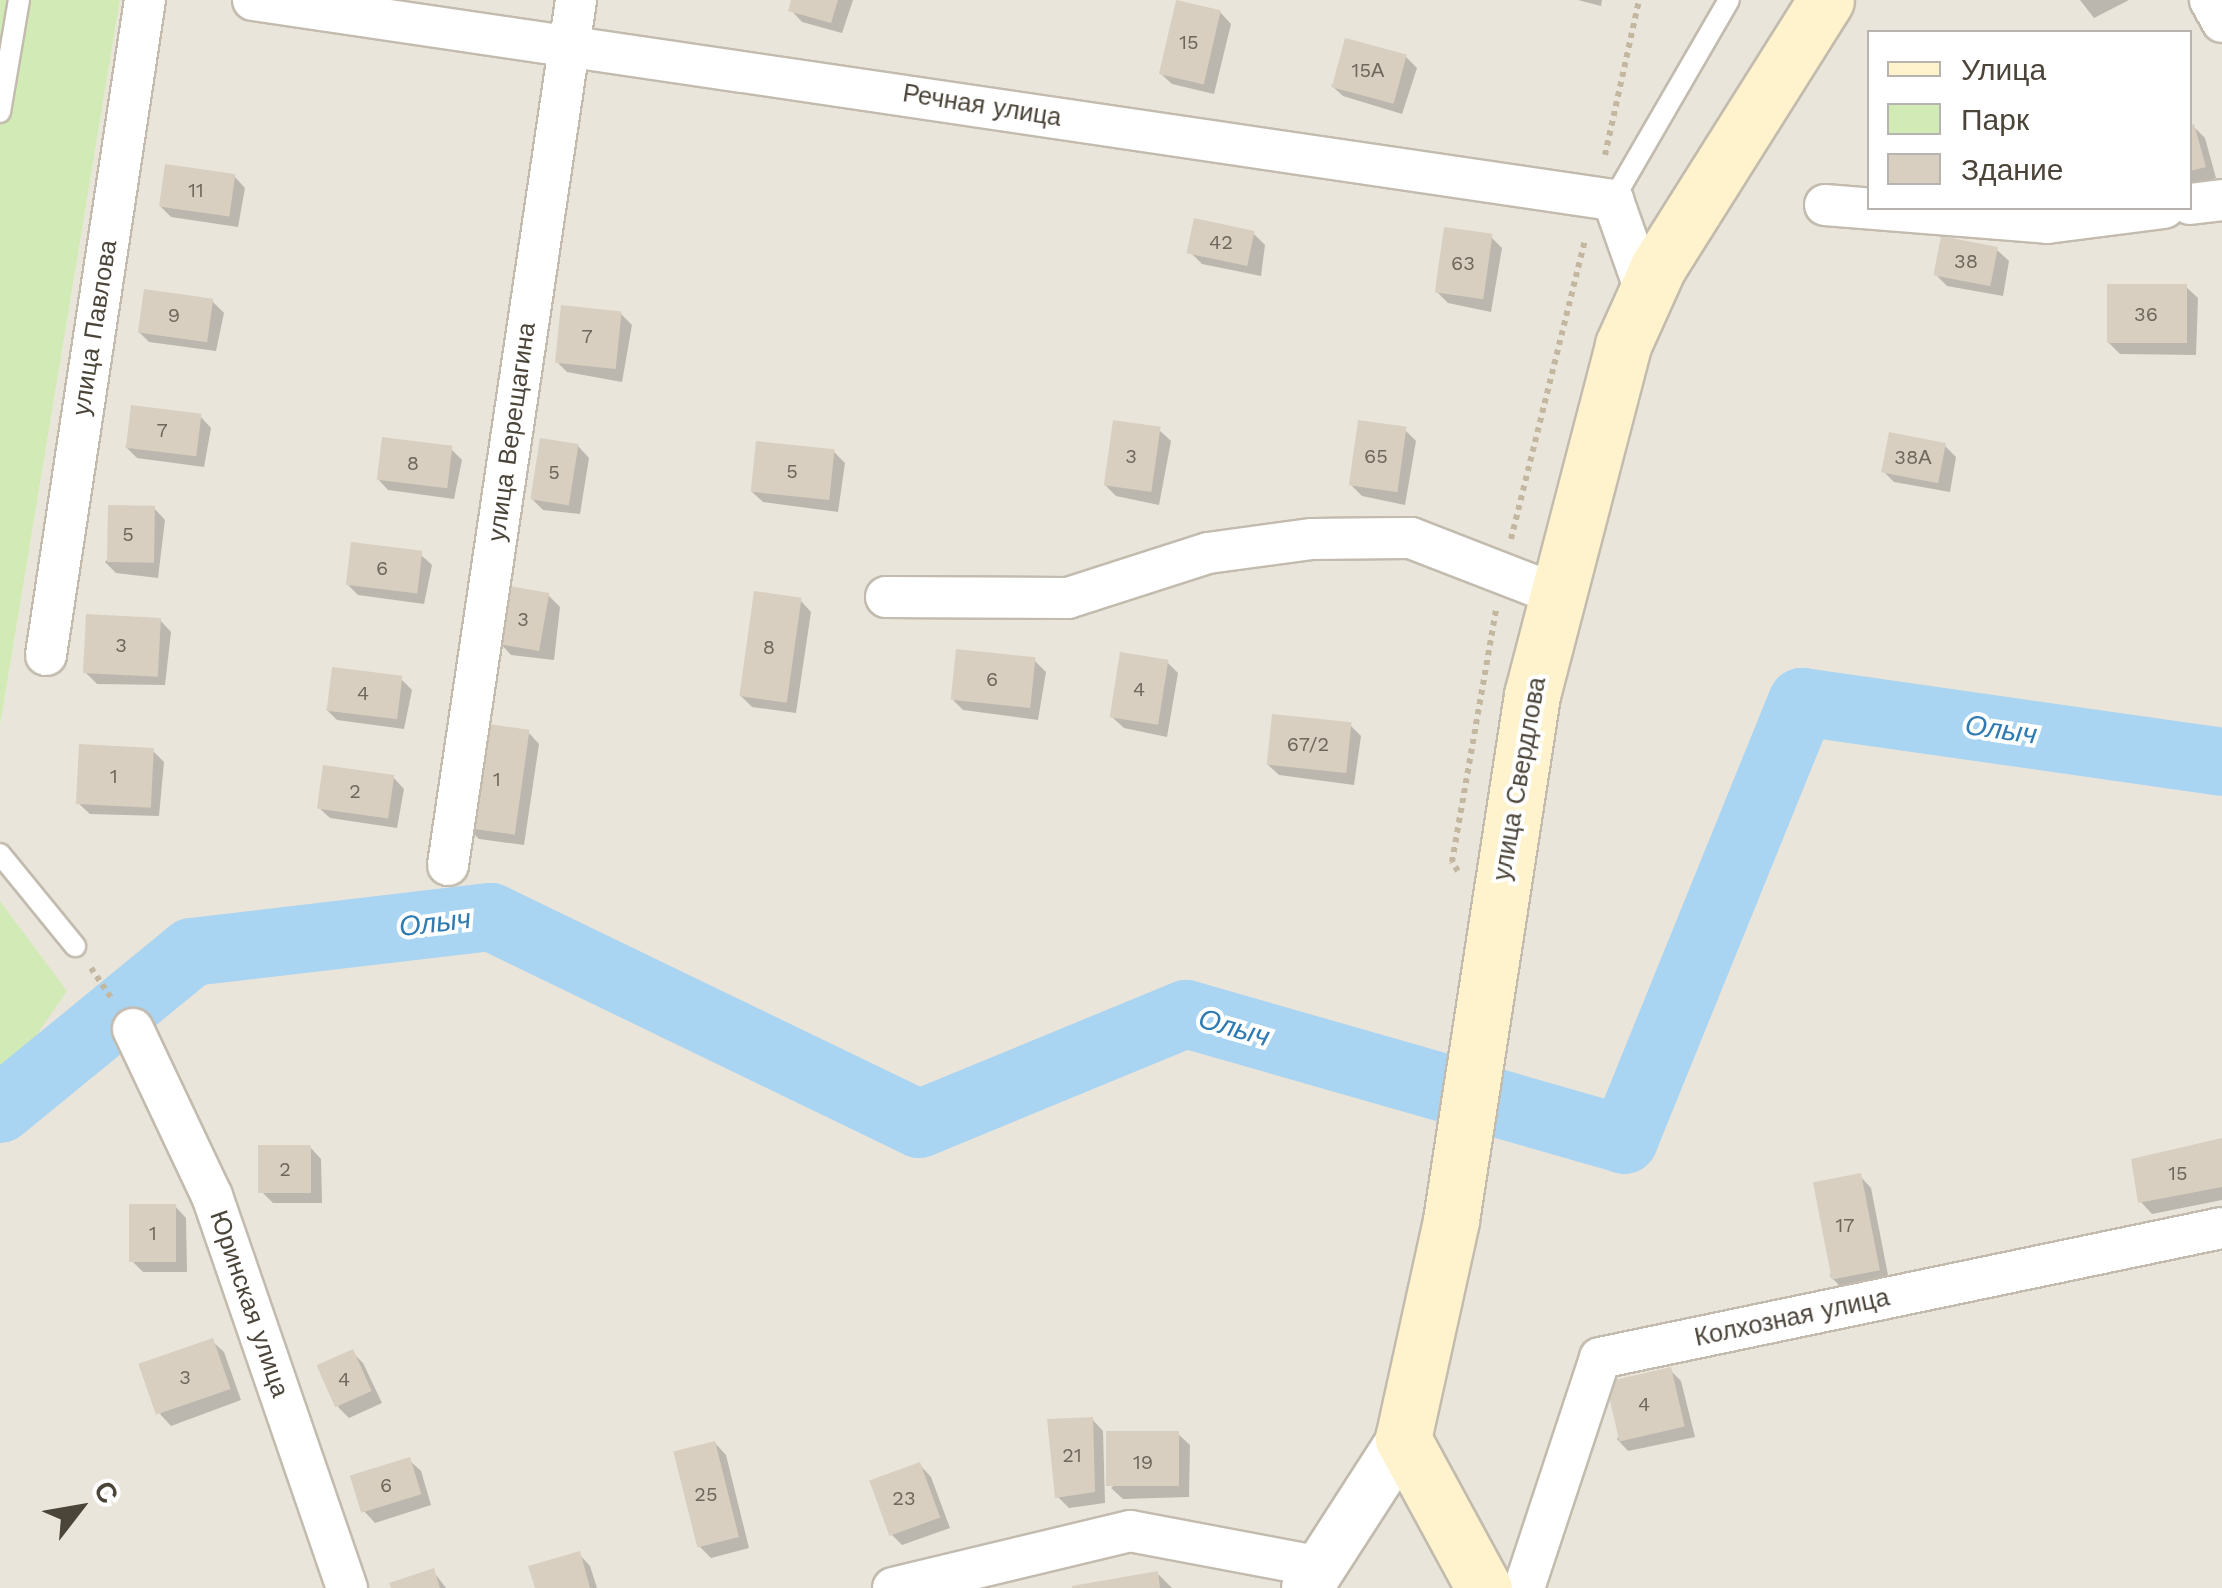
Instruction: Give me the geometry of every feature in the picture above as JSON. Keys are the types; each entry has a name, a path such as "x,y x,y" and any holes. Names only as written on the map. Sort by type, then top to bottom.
{"main road":[{"name":"улица Свердлова","path":"1403,1439 1451,1220 1532,695 1623,345 1658,267 1826,0"},
{"path":"1403,1439 1484,1588"}],"street":[{"name":"улица Павлова","path":"46,656 144,0"},
{"name":"Речная улица","path":"252,0 1604,199"},
{"name":"улица Верещагина","path":"448,865 576,0"},
{"path":"2210,0 2222,22"},
{"path":"1604,199 1646,294"},
{"path":"2192,204 2222,200"},
{"path":"1825,206 1867,209"},
{"path":"1877,210 2047,223 2148,210"},
{"path":"886,598 1068,598 1208,553 1312,540 1412,538 1558,595"},
{"name":"Юринская улица","path":"133,1028 212,1196 347,1588"},
{"name":"Колхозная улица","path":"1524,1588 1600,1358 2222,1228"},
{"name":"улица Свердлова","path":"1314,1577 1403,1439"},
{"path":"893,1588 1130,1531 1314,1577"}],"lane":[{"path":"0,112 19,0"},
{"path":"1604,199 1729,0"},
{"path":"0,854 75,946"}],"path":[{"path":"1495,926 1452,862 1502,573 1604,199 1639,0"},
{"path":"75,946 133,1028"}],"shaded area":[{"path":"120,0 2222,0 2222,1588 0,1588 0,1088 66,991 0,901 0,726"}],"green space":[{"path":"0,0 120,0 0,726"},
{"path":"0,901 67,991 0,1088"}],"building":[{"path":"791,0 838,0 831,23 788,11"},
{"path":"1176,0 1221,10 1204,84 1159,74"},
{"path":"1345,38 1407,55 1394,104 1332,87"},
{"path":"2192,125 2206,167 2192,170"},
{"path":"165,164 235,174 229,216 159,207"},
{"path":"1194,218 1255,231 1247,266 1187,253"},
{"path":"1444,227 1493,234 1483,299 1435,292"},
{"path":"1941,236 1998,247 1990,286 1933,275"},
{"path":"2107,284 2187,284 2187,343 2107,343"},
{"path":"144,289 213,299 207,342 138,333"},
{"path":"561,305 622,311 616,369 555,363"},
{"path":"131,405 201,414 196,456 126,448"},
{"path":"1113,420 1161,427 1151,492 1104,485"},
{"path":"1358,420 1407,427 1397,492 1349,485"},
{"path":"1889,432 1946,443 1938,483 1881,472"},
{"path":"382,437 452,446 447,488 377,480"},
{"path":"540,438 579,444 569,505 530,499"},
{"path":"756,441 835,449 829,500 751,492"},
{"path":"108,505 155,506 154,563 107,562"},
{"path":"351,542 422,551 417,593 346,585"},
{"path":"504,585 549,593 539,651 494,643"},
{"path":"754,591 802,598 787,703 739,696"},
{"path":"86,614 161,618 158,677 83,673"},
{"path":"956,649 1036,657 1030,708 951,700"},
{"path":"1120,652 1168,660 1158,725 1110,717"},
{"path":"332,667 402,676 397,719 327,711"},
{"path":"1272,714 1352,722 1346,773 1267,765"},
{"path":"482,723 530,730 515,835 467,828"},
{"path":"79,744 154,748 151,808 76,804"},
{"path":"323,765 394,775 388,819 317,809"},
{"path":"2222,1138 2222,1187 2138,1203 2131,1159"},
{"path":"258,1145 311,1145 311,1193 258,1193"},
{"path":"1861,1173 1880,1270 1832,1280 1813,1182"},
{"path":"129,1204 176,1204 176,1262 129,1262"},
{"path":"213,1338 231,1389 156,1415 138,1364"},
{"path":"353,1349 372,1391 335,1407 316,1365"},
{"path":"1671,1367 1685,1426 1619,1442 1606,1382"},
{"path":"1093,1417 1095,1492 1055,1498 1047,1419"},
{"path":"1106,1431 1179,1431 1179,1486 1106,1486"},
{"path":"715,1441 739,1537 697,1547 673,1451"},
{"path":"410,1457 421,1494 361,1513 350,1475"},
{"path":"920,1462 940,1517 889,1536 869,1480"},
{"path":"580,1551 590,1588 535,1588 528,1566"},
{"path":"434,1568 440,1588 391,1588 389,1583"},
{"path":"1158,1571 1160,1588 1072,1588 1072,1586"}],"waterway":[{"name":"Олыч","path":"0,1109 192,952 491,917 919,1124 1186,1014 1624,1140 1802,702 2222,762"}]}
